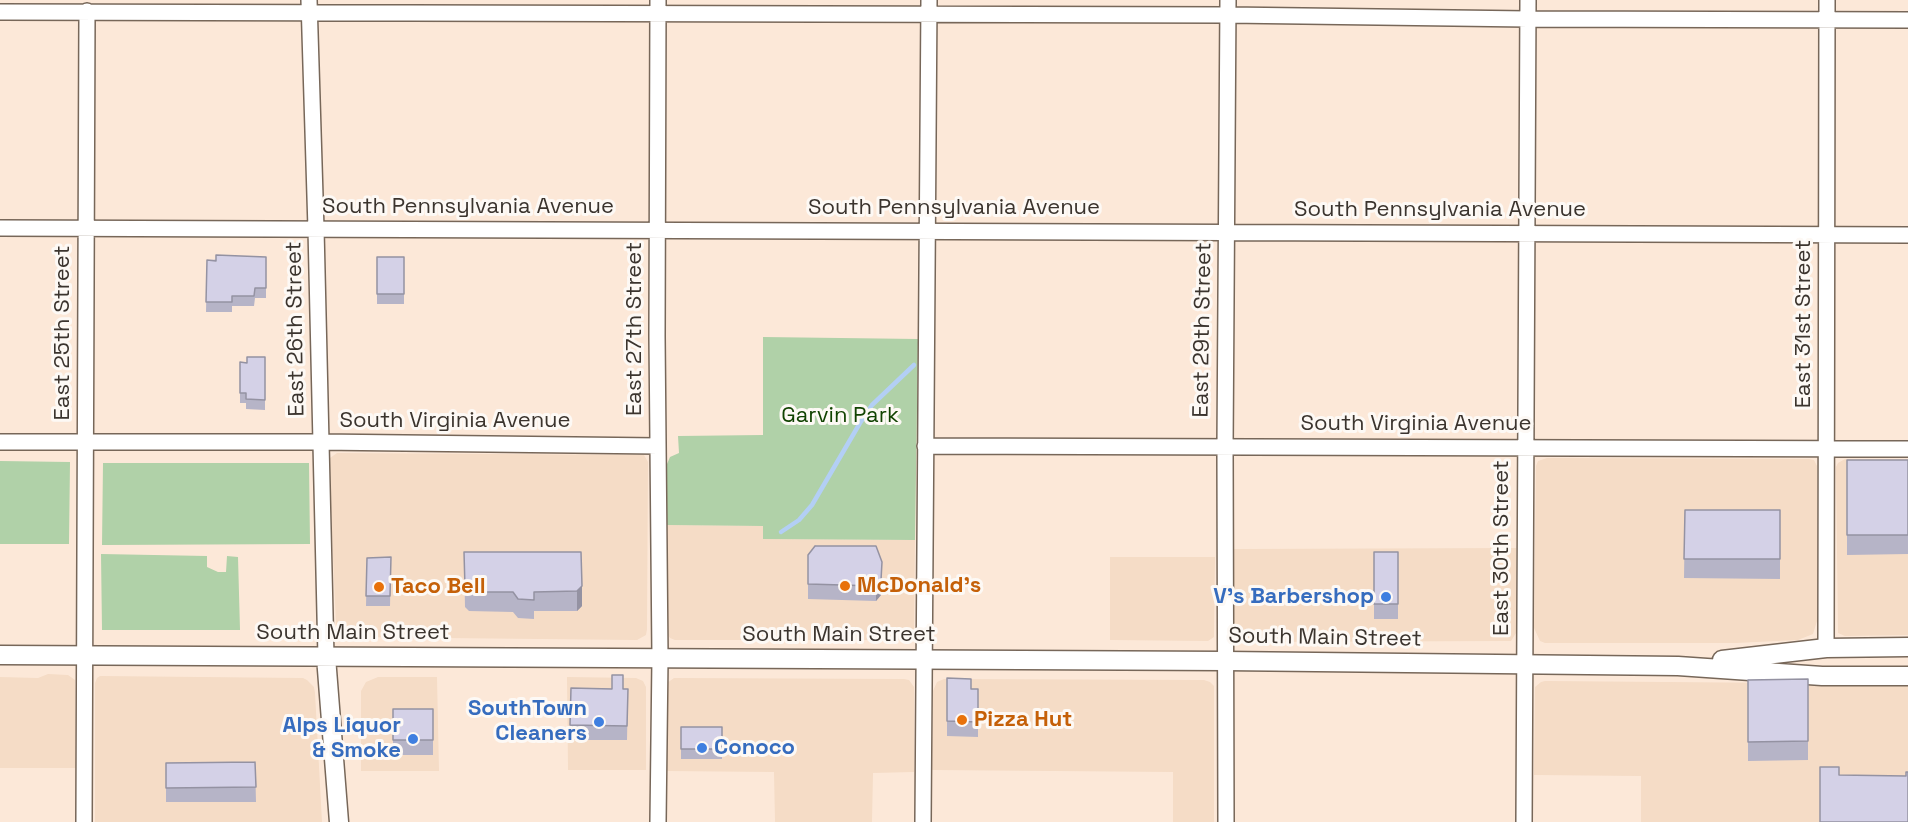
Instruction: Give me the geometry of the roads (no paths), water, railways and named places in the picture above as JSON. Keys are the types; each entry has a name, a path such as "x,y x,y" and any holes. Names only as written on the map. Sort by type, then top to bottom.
{"main road":[{"name":"South Main Street","path":"1678,666 1826,648 1908,647"},
{"name":"South Main Street","path":"0,655 1525,664 1678,666 1822,676 1908,676"},
{"path":"326,657 339,822"}],"street":[{"name":"East 30th Street","path":"1524,822 1528,0"},
{"name":"East 31st Street","path":"1826,648 1827,0"},
{"path":"0,12 309,6 1228,8 1528,19 1908,20"},
{"name":"East 26th Street","path":"309,6 326,657"},
{"name":"East 27th Street","path":"658,7 660,658 658,822"},
{"path":"923,822 929,7"},
{"name":"East 29th Street","path":"1226,822 1225,447 1228,8"},
{"name":"East 25th Street","path":"84,822 87,11"},
{"name":"South Pennsylvania Avenue","path":"0,228 1908,235"},
{"name":"South Virginia Avenue","path":"0,442 320,442 658,446"},
{"name":"South Virginia Avenue","path":"925,446 1908,449"}],"waterway":[{"path":"781,532 799,520 812,505 872,405 914,365"}],"place":[{"name":"McDonald's","path":"845,586"},
{"name":"Taco Bell","path":"379,587"},
{"name":"V's Barbershop","path":"1386,597"},
{"name":"Pizza Hut","path":"962,720"},
{"name":"SouthTown Cleaners","path":"599,722"},
{"name":"Alps Liquor & Smoke","path":"413,739"},
{"name":"Conoco","path":"702,748"}],"park label":[{"name":"Garvin Park","path":"840,416"}]}
